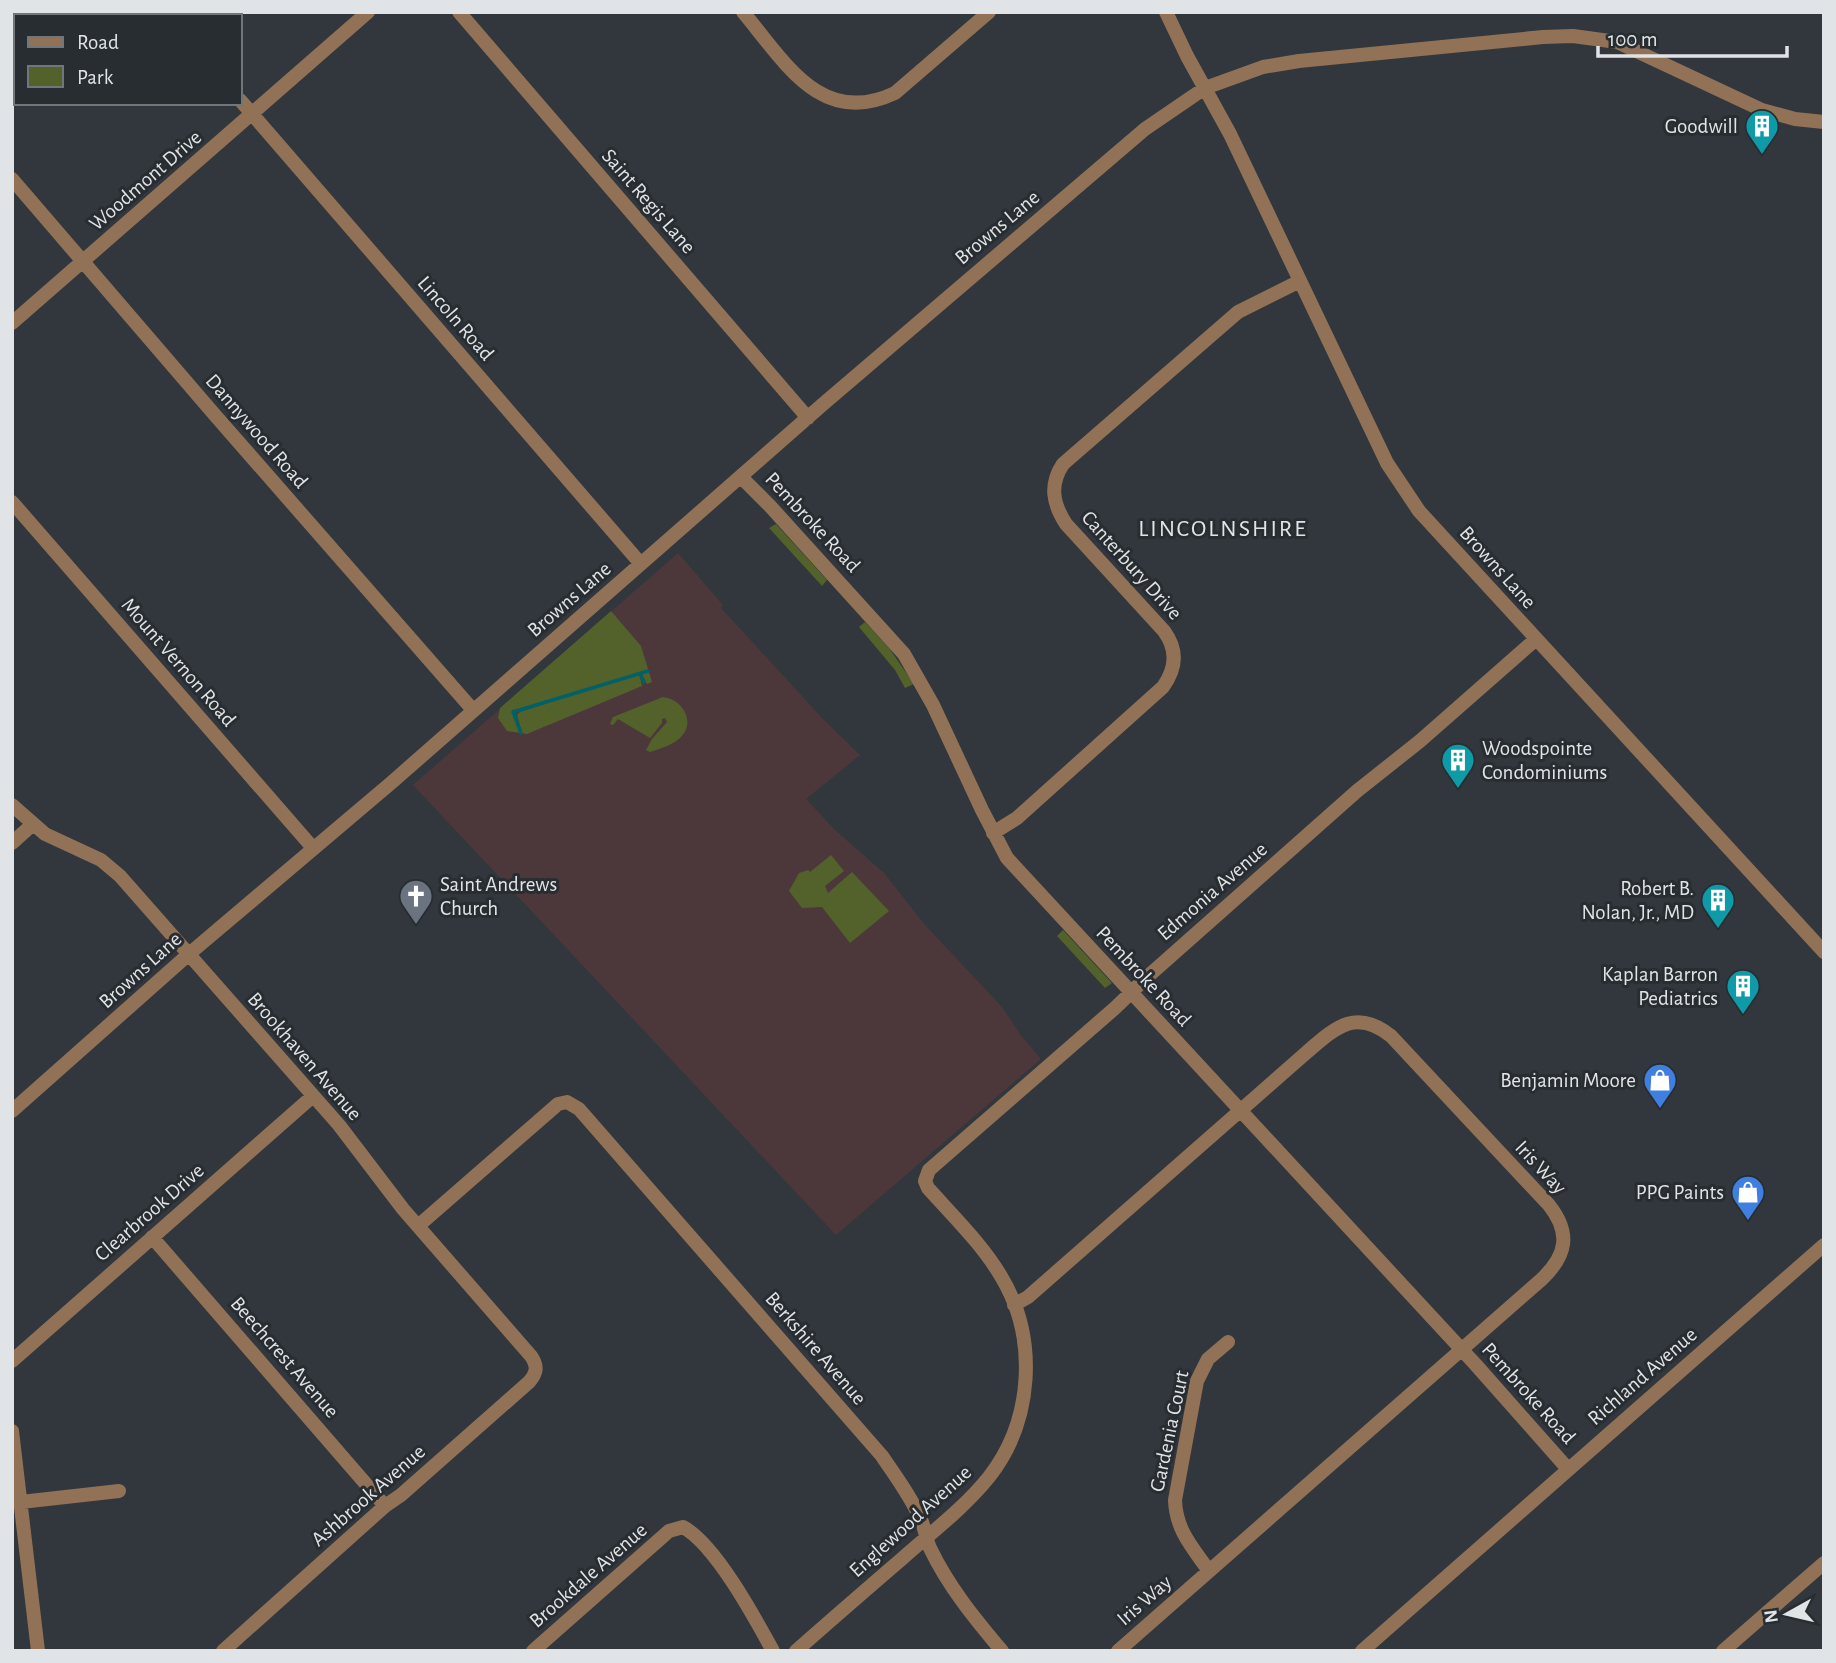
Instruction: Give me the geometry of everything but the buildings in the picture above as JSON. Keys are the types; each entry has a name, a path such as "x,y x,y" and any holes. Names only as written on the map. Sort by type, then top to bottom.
{"street":[{"name":"Woodmont Drive","path":"12,323 368,12"},
{"name":"Saint Regis Lane","path":"458,12 808,418"},
{"path":"743,12 807,85 829,99 852,104 880,100 895,93 989,12"},
{"path":"1166,12 1205,88 1263,67 1299,61 1573,36 1617,42 1762,110 1796,119 1824,122"},
{"name":"Browns Lane","path":"12,1111 189,954 1145,129 1205,88 1236,146 1387,463 1405,494 1535,640 1824,952"},
{"name":"Lincoln Road","path":"242,102 641,564"},
{"name":"Dannywood Road","path":"12,178 231,434 473,710"},
{"name":"Canterbury Drive","path":"993,834 1017,818 1163,687 1174,664 1172,646 1164,631 1066,524 1058,511 1053,489 1058,471 1228,320 1264,297 1300,281"},
{"name":"Pembroke Road","path":"741,477 904,654 933,705 993,834 1007,858 1462,1350 1568,1469"},
{"name":"Mount Vernon Road","path":"12,502 313,848"},
{"name":"Edmonia Avenue","path":"925,1181 929,1170 1357,791 1420,741 1535,640"},
{"name":"Brookhaven Avenue","path":"12,805 45,834 83,850 112,868 313,1096 418,1226 531,1356 536,1367"},
{"path":"12,843 33,824"},
{"name":"Iris Way","path":"1014,1305 1028,1297 1334,1029 1347,1023 1373,1024 1391,1036 1549,1205 1557,1215 1563,1233 1559,1260 1542,1279 1118,1651"},
{"name":"Clearbrook Drive","path":"12,1360 313,1096"},
{"name":"Berkshire Avenue","path":"418,1226 548,1111 563,1103 572,1104 579,1109 882,1456 908,1494 950,1583 1002,1651"},
{"name":"Englewood Avenue","path":"796,1651 926,1537 990,1476 1016,1429 1027,1370 1022,1330 1014,1305 992,1262 928,1188 925,1181"},
{"name":"Beechcrest Avenue","path":"152,1237 385,1506"},
{"name":"Richland Avenue","path":"1362,1651 1824,1245"},
{"name":"Gardenia Court","path":"1209,1571 1182,1534 1175,1500 1197,1381 1208,1359 1228,1342"},
{"name":"Ashbrook Avenue","path":"223,1651 529,1382 536,1367"},
{"path":"12,1431 38,1651"},
{"path":"21,1502 119,1491"},
{"name":"Brookdale Avenue","path":"533,1651 669,1531 683,1527 697,1537 734,1583 773,1651"},
{"path":"1723,1651 1824,1563"}],"shaded area":[{"path":"678,553 723,605 721,608 824,720 860,755 806,799 835,830 884,873 926,926 1002,1007 1041,1059 836,1235 413,785"}],"green space":[{"path":"776,524 827,580 822,586 769,528"},
{"path":"611,611 641,646 652,682 647,684 641,673 648,673 647,670 528,708 512,710 521,733 507,731 498,718 500,708"},
{"path":"865,622 889,648 914,684 905,688 895,670 859,627"},
{"path":"639,673 642,686 527,734 522,733 517,715 520,712"},
{"path":"663,697 676,702 685,712 687,719 685,732 670,745 650,752 646,750 667,722 665,718 650,738 618,719 613,725 610,724 613,717"},
{"path":"831,855 844,871 825,886 828,893 852,872 889,911 850,943 822,907 802,908 789,891 799,873 808,870 810,872"},
{"path":"1063,930 1112,983 1105,988 1057,936"}],"waterway":[{"path":"513,712 648,671"},
{"path":"640,674 644,682"},
{"path":"513,712 521,733"}],"place":[{"name":"Goodwill","path":"1762,156"},
{"name":"Woodspointe Condominiums","path":"1458,790"},
{"name":"Saint Andrews Church","path":"416,926"},
{"name":"Robert B. Nolan, Jr., MD","path":"1718,930"},
{"name":"Kaplan Barron Pediatrics","path":"1743,1016"},
{"name":"Benjamin Moore","path":"1660,1110"},
{"name":"PPG Paints","path":"1748,1222"}],"district":[{"name":"LINCOLNSHIRE","path":"1223,528"}]}
